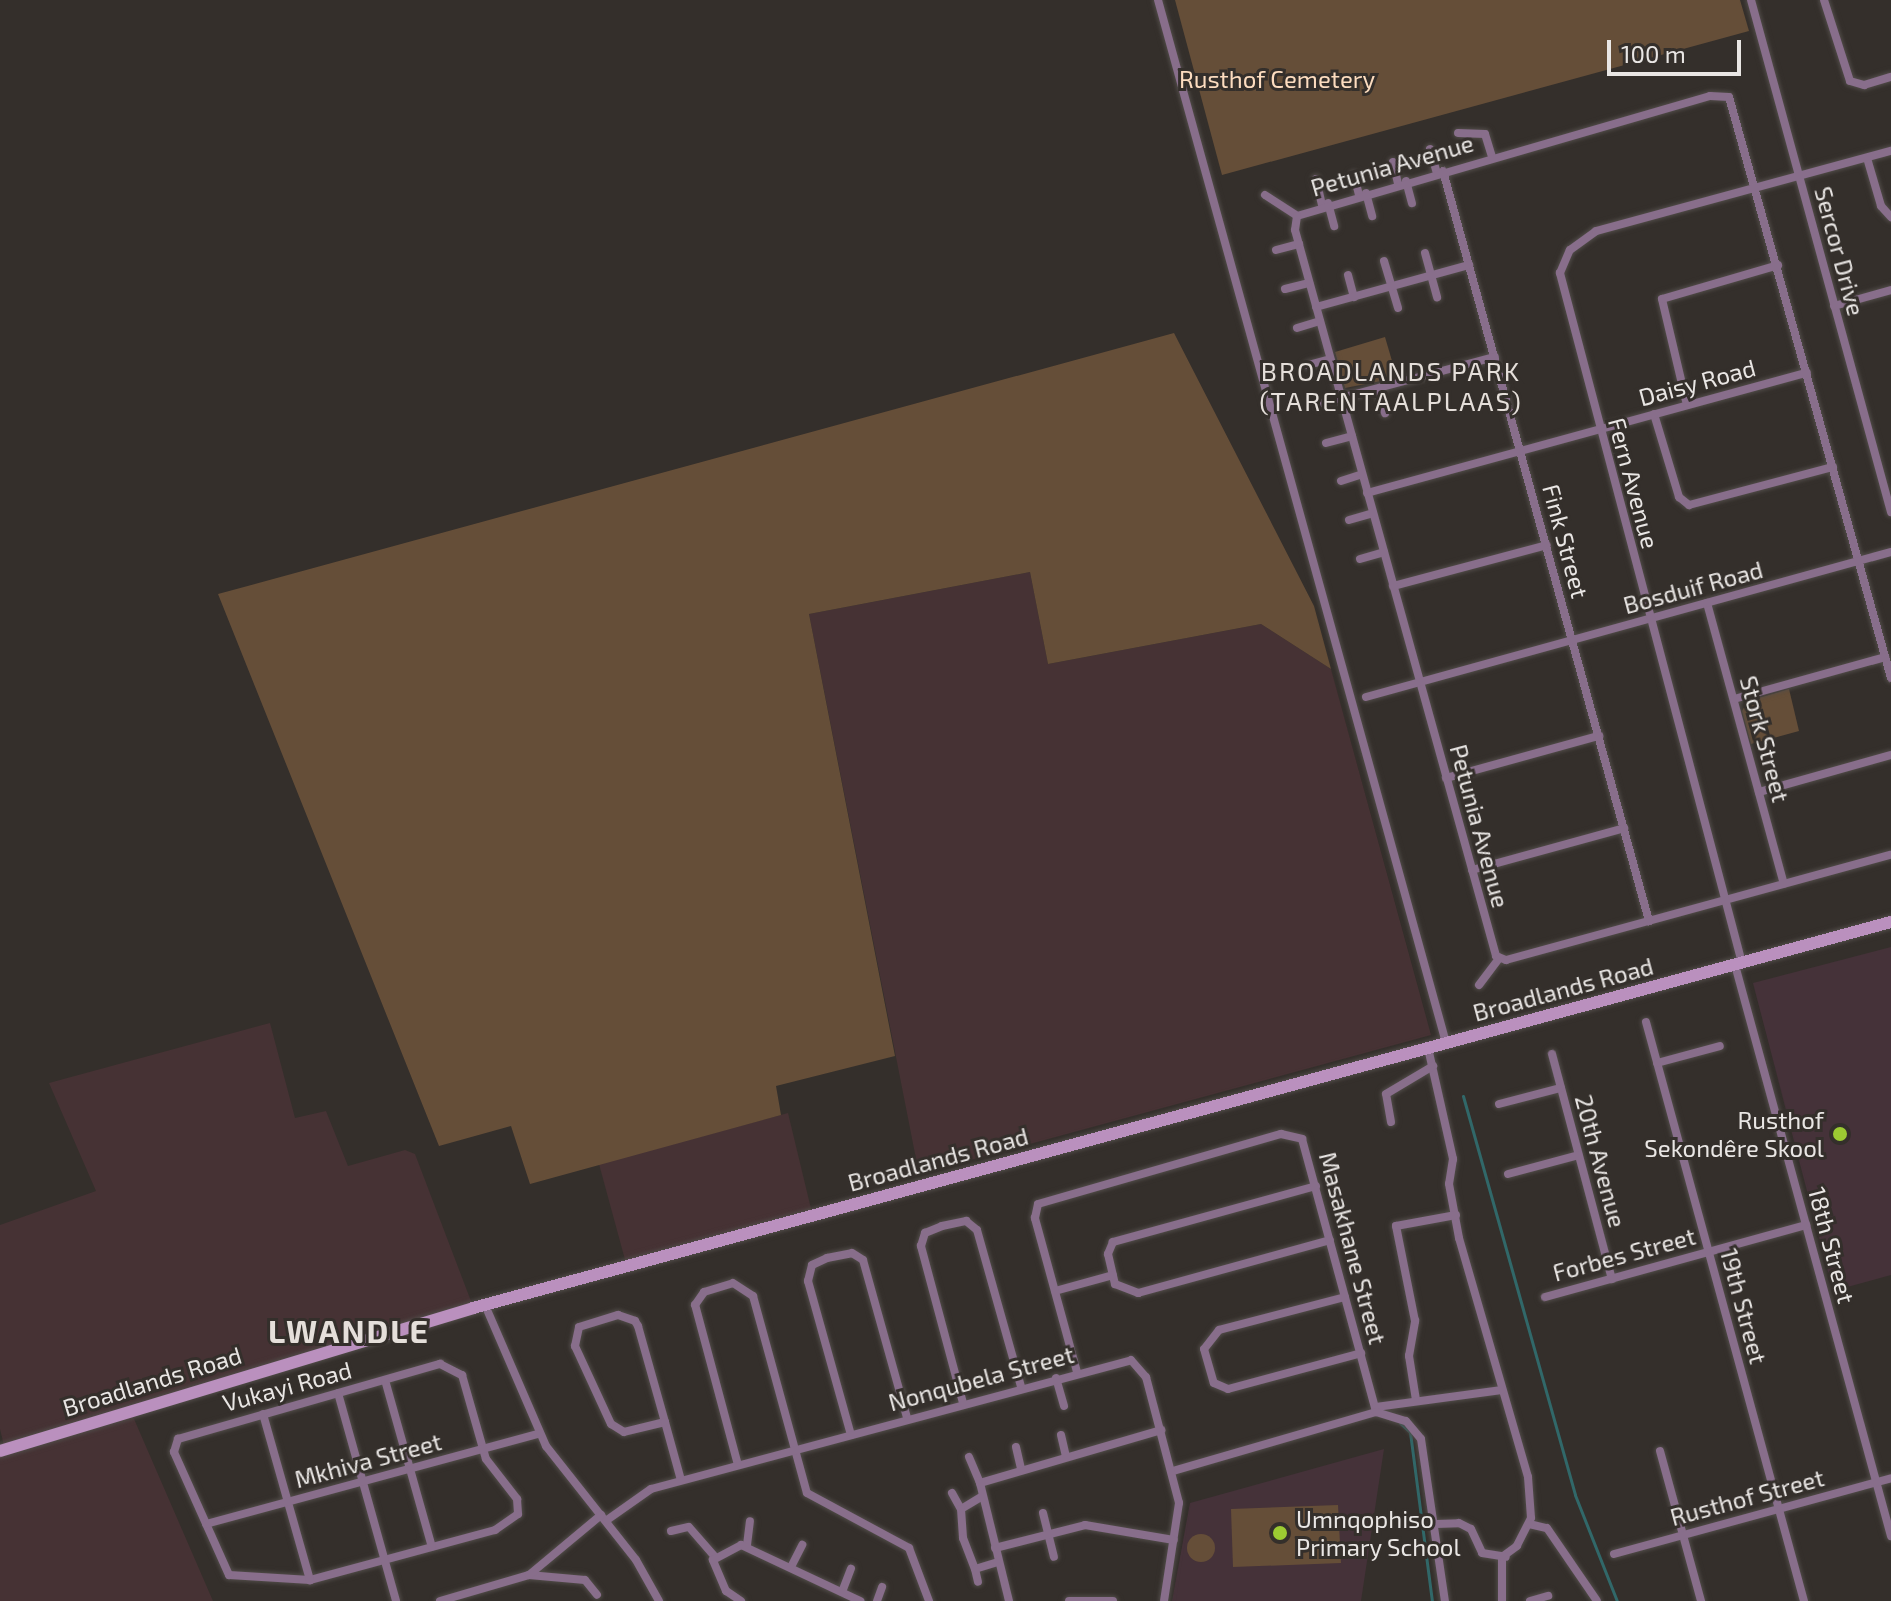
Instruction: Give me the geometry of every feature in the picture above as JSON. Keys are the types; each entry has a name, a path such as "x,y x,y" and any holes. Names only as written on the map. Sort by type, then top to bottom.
{"main road":[{"name":"Broadlands Road","path":"0,1451 485,1305 1891,922"}],"street":[{"path":"1158,0 1446,1043"},
{"name":"Sercor Drive","path":"1751,0 1891,512"},
{"path":"1824,0 1850,81 1864,85 1891,77"},
{"name":"Petunia Avenue","path":"1499,958 1309,283 1299,244 1297,216 1325,204 1402,182 1724,95 1734,105 1758,187 1891,678"},
{"path":"1458,133 1485,134 1492,157"},
{"name":"Fink Street","path":"1430,149 1469,265 1649,921"},
{"name":"Fern Avenue","path":"1738,964 1727,900 1560,287 1566,256 1593,232 1891,151"},
{"path":"1867,158 1881,206 1891,217"},
{"path":"1393,162 1412,203"},
{"path":"1354,175 1372,216"},
{"path":"1316,179 1334,226"},
{"path":"1265,195 1297,216"},
{"path":"1276,250 1299,244"},
{"path":"1425,253 1437,297"},
{"path":"1384,261 1398,308"},
{"path":"1316,307 1469,265"},
{"path":"1687,405 1662,299 1778,265"},
{"path":"1348,275 1354,297"},
{"path":"1285,289 1309,283"},
{"path":"1834,306 1891,290"},
{"path":"1297,328 1320,321"},
{"path":"1318,404 1495,357"},
{"path":"1308,365 1330,359"},
{"name":"Daisy Road","path":"1367,493 1807,373"},
{"path":"1379,389 1385,413"},
{"path":"1654,414 1679,497 1689,505 1833,467"},
{"path":"1326,443 1352,436"},
{"path":"1341,481 1362,474"},
{"path":"1349,520 1373,513"},
{"path":"1393,586 1547,545"},
{"path":"1360,559 1384,552"},
{"name":"Bosduif Road","path":"1366,697 1891,552"},
{"name":"Stork Street","path":"1707,603 1784,884"},
{"path":"1734,699 1885,657"},
{"path":"1446,778 1599,736"},
{"path":"1759,792 1891,755"},
{"path":"1472,870 1624,828"},
{"path":"1479,985 1499,958 1891,855"},
{"name":"18th Street","path":"1738,964 1891,1536"},
{"name":"19th Street","path":"1646,1022 1804,1601"},
{"path":"1657,1063 1720,1046"},
{"path":"1428,1048 1453,1159 1449,1184 1456,1215 1502,1390 1527,1469 1529,1524 1506,1557 1502,1601"},
{"name":"20th Avenue","path":"1552,1054 1612,1279"},
{"path":"1391,1122 1386,1094 1433,1066"},
{"path":"1499,1104 1561,1088"},
{"name":"Masakhane Street","path":"1077,1372 1035,1218 1046,1198 1289,1132 1302,1139 1376,1410"},
{"path":"1508,1174 1579,1155"},
{"path":"1316,1186 1120,1239 1108,1254 1113,1275 1120,1290 1138,1293 1330,1240"},
{"path":"1416,1400 1409,1356 1415,1321 1396,1226 1456,1215"},
{"path":"963,1403 921,1246 925,1233 942,1226 966,1221 977,1230 1021,1387"},
{"name":"Forbes Street","path":"1545,1297 1806,1225"},
{"path":"851,1435 808,1281 812,1265 827,1258 852,1253 863,1260 907,1418"},
{"path":"1055,1291 1113,1275"},
{"path":"738,1465 695,1305 704,1292 733,1283 753,1296 795,1450 812,1497 913,1552 929,1601"},
{"path":"1345,1297 1219,1330 1204,1349 1214,1383 1228,1389 1361,1353"},
{"path":"485,1305 540,1433 604,1518 659,1601"},
{"path":"665,1422 628,1432 611,1424 575,1346 579,1327 618,1315 633,1318 665,1422 681,1480"},
{"name":"Nonqubela Street","path":"529,1575 641,1494 681,1480 1117,1361 1137,1363 1173,1471 1179,1509 1164,1601"},
{"name":"Vukayi Road","path":"440,1364 457,1370 484,1449 517,1499 518,1514 495,1530 310,1580 229,1575 174,1442 385,1380 440,1364"},
{"path":"1056,1378 1064,1406"},
{"path":"385,1380 432,1547"},
{"path":"1173,1471 1416,1400 1502,1390"},
{"path":"338,1393 396,1601"},
{"path":"1376,1410 1417,1431 1436,1524 1445,1601"},
{"path":"263,1414 310,1580"},
{"path":"982,1481 1161,1430"},
{"name":"Mkhiva Street","path":"206,1524 540,1433"},
{"path":"1061,1435 1066,1456"},
{"path":"1016,1447 1021,1469"},
{"path":"1660,1451 1701,1601"},
{"path":"969,1457 982,1481 981,1497 1009,1601"},
{"name":"Rusthof Street","path":"1614,1554 1891,1478"},
{"path":"952,1493 961,1509 978,1582"},
{"path":"961,1509 981,1497"},
{"path":"1043,1513 1054,1557"},
{"path":"747,1545 750,1521"},
{"path":"1436,1524 1459,1523 1471,1529 1482,1553 1506,1557"},
{"path":"1529,1524 1547,1528 1597,1601"},
{"path":"995,1548 1090,1525 1174,1540"},
{"path":"671,1531 689,1527 716,1554 726,1591 741,1601"},
{"path":"716,1554 747,1545 860,1601"},
{"path":"791,1567 802,1545"},
{"path":"975,1569 998,1562"},
{"path":"842,1592 851,1569"},
{"path":"440,1601 463,1598 529,1575 585,1580 597,1595"},
{"path":"877,1601 882,1587"},
{"path":"1530,1601 1548,1596"},
{"path":"1069,1601 1113,1601"}],"shaded area":[{"path":"1030,572 1048,664 1261,624 1331,669 1431,1035 919,1174 809,614"},
{"name":"Rusthof Sekondêre Skool","path":"1891,947 1891,1275 1833,1291 1753,983"},
{"path":"270,1023 295,1118 326,1111 348,1166 405,1150 415,1154 474,1309 131,1412 213,1601 0,1601 0,1452 5,1450 0,1429 0,1225 96,1191 49,1083"},
{"path":"788,1113 813,1217 627,1267 599,1164"},
{"name":"Umnqophiso Primary School","path":"1384,1449 1361,1601 1172,1601 1190,1503"}],"green space":[{"name":"Rusthof Cemetery","path":"1175,0 1740,0 1749,31 1222,175"},
{"path":"1174,333 1314,606 1331,669 1261,624 1048,664 1030,572 809,614 895,1056 776,1086 781,1115 530,1184 511,1126 439,1146 218,594"},
{"path":"1385,337 1397,378 1345,388 1335,352"},
{"path":"1789,689 1799,731 1751,744 1742,711 1748,701"},
{"path":"1338,1505 1341,1563 1233,1567 1231,1509"},
{"path":"1201,1534 1211,1538 1215,1548 1211,1558 1201,1562 1191,1558 1187,1548 1191,1538"}],"waterway":[{"path":"1463,1096 1575,1495 1617,1601"},
{"path":"1400,1423 1410,1432 1432,1601"}],"place":[{"name":"Rusthof Sekondêre Skool","path":"1840,1134"},
{"name":"Umnqophiso Primary School","path":"1280,1533"}],"district":[{"name":"BROADLANDS PARK (TARENTAALPLAAS)","path":"1391,386"},
{"name":"LWANDLE","path":"349,1330"}]}
